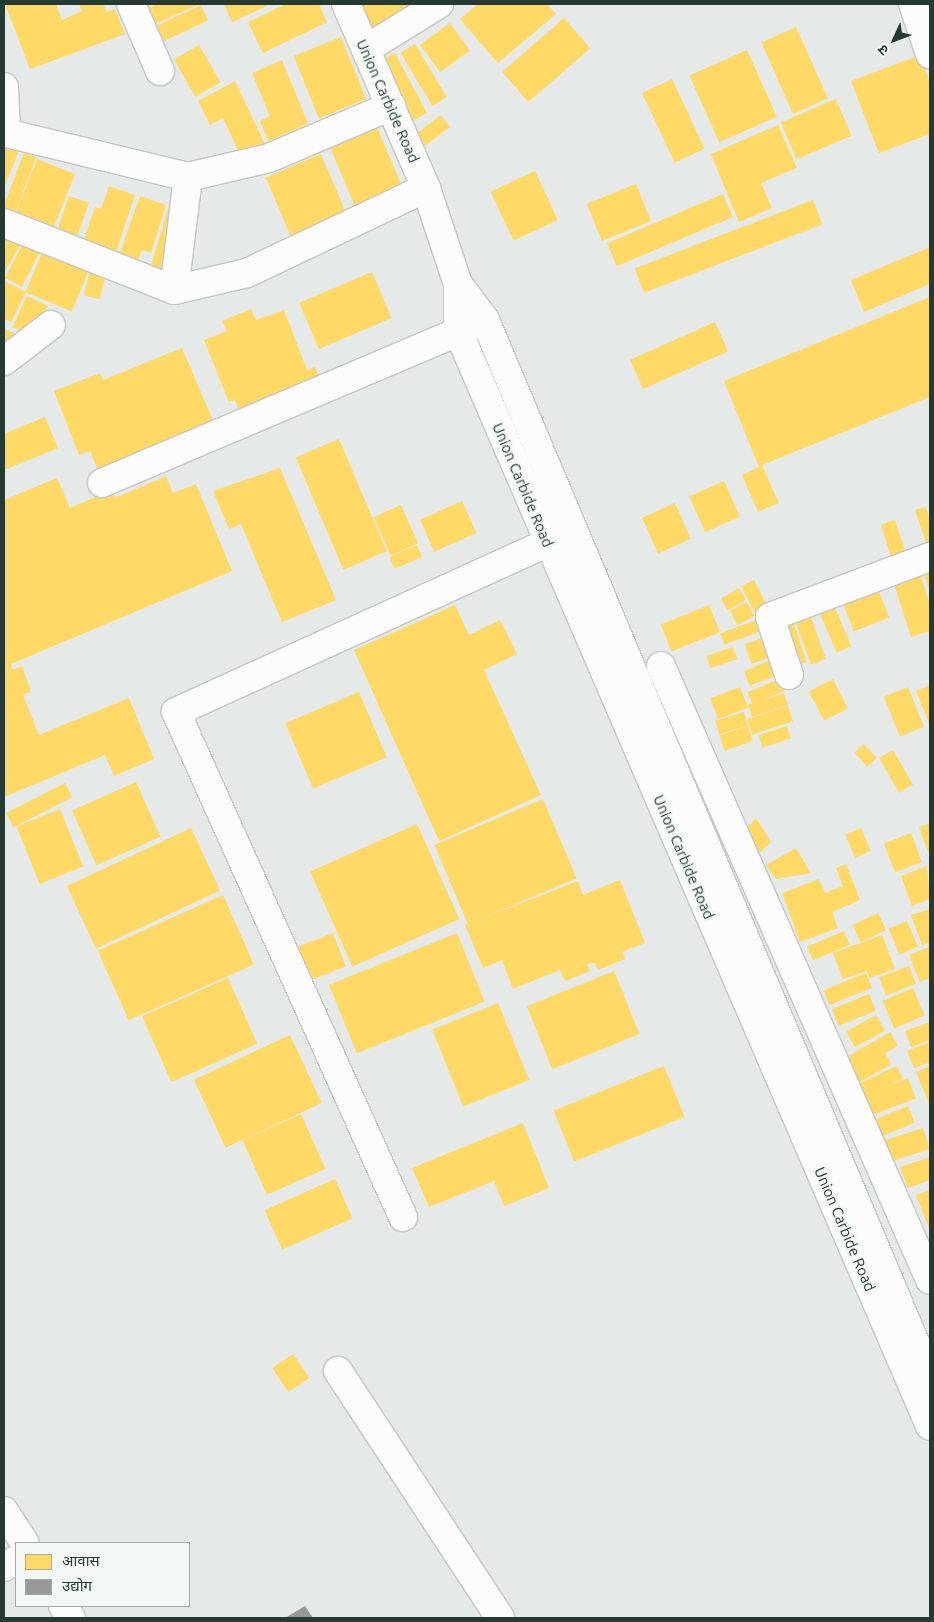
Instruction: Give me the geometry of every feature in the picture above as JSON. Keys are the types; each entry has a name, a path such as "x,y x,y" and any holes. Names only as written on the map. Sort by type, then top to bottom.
{"street":[{"path":"131,4 160,71"},
{"name":"Union Carbide Road","path":"346,4 426,188 458,284 485,320 930,1378"},
{"path":"366,49 439,4"},
{"path":"913,4 930,54"},
{"path":"4,87 5,132 188,177 269,158 391,106"},
{"path":"174,290 188,177"},
{"path":"4,223 174,290 247,273 426,188"},
{"name":"Union Carbide Road","path":"458,284 458,331 548,544 930,1426"},
{"path":"102,483 485,320"},
{"path":"4,361 51,325"},
{"path":"403,1217 176,712 573,532"},
{"path":"789,675 770,616 930,557"},
{"path":"661,666 930,1280"},
{"path":"338,1371 500,1618"},
{"path":"4,1511 23,1542"},
{"path":"4,1567 15,1561"},
{"path":"64,1607 71,1618"}],"building: आवास":[{"path":"5,4 56,4 62,20 82,11 79,4 103,4 107,12 115,9 125,34 30,69"},
{"path":"157,4 200,4 150,26 143,10"},
{"path":"224,4 265,4 267,6 232,22"},
{"path":"286,4 319,4 327,22 263,53 248,22"},
{"path":"359,4 408,4 412,11 373,31"},
{"path":"478,4 547,4 556,14 498,63 460,19"},
{"path":"201,5 208,20 152,47 145,31"},
{"path":"564,18 590,48 528,102 502,72"},
{"path":"450,23 470,51 440,72 420,45"},
{"path":"796,27 828,98 793,114 761,42"},
{"path":"341,37 366,99 319,118 294,56"},
{"path":"415,44 447,97 432,106 400,53"},
{"path":"199,45 220,82 195,97 174,60"},
{"path":"747,50 777,117 719,142 689,76"},
{"path":"395,53 427,113 410,122 378,62"},
{"path":"920,55 930,83 930,134 879,153 851,81"},
{"path":"282,60 308,124 268,141 260,121 270,116 252,73"},
{"path":"672,79 705,149 675,163 642,93"},
{"path":"235,81 265,144 240,155 223,118 210,125 198,101"},
{"path":"836,99 852,136 796,159 781,122"},
{"path":"441,115 450,127 424,146 415,134"},
{"path":"376,125 403,189 356,208 329,145"},
{"path":"778,125 797,168 761,183 772,208 739,222 711,154"},
{"path":"4,141 20,148 4,188"},
{"path":"24,153 36,157 14,215 4,211 4,205"},
{"path":"321,154 347,215 292,238 266,177"},
{"path":"37,159 75,174 50,236 12,220"},
{"path":"535,171 558,220 513,241 491,192"},
{"path":"636,184 651,221 602,241 587,204"},
{"path":"109,186 135,195 113,261 80,251 95,207 101,209"},
{"path":"723,194 733,217 617,266 607,243"},
{"path":"69,196 89,203 74,246 54,239"},
{"path":"140,196 166,205 151,253 142,250 135,268 117,261"},
{"path":"813,200 822,224 644,293 635,268"},
{"path":"169,205 182,207 171,280 149,273"},
{"path":"9,229 24,238 4,273 4,239"},
{"path":"26,238 43,247 22,287 5,278"},
{"path":"45,246 91,266 71,312 25,292"},
{"path":"930,247 930,284 864,312 851,280"},
{"path":"90,271 106,275 99,299 84,295"},
{"path":"372,272 392,318 319,349 299,303"},
{"path":"4,281 26,292 11,322 4,319"},
{"path":"27,296 48,306 33,337 13,327"},
{"path":"930,297 930,397 762,465 779,503 758,512 742,475 759,467 724,381"},
{"path":"251,309 256,320 284,310 307,370 315,367 320,379 239,410 235,400 229,402 204,340 227,331 222,321"},
{"path":"715,322 728,351 643,389 630,360"},
{"path":"4,328 15,334 4,358"},
{"path":"182,348 214,423 98,470 90,451 79,455 54,391 100,373 103,380"},
{"path":"45,417 58,448 4,470 4,434"},
{"path":"339,439 387,551 343,570 296,457"},
{"path":"280,468 336,600 282,622 241,524 229,529 213,491"},
{"path":"166,476 173,493 196,484 232,571 11,664 13,670 22,666 31,692 23,695 39,735 129,698 154,759 114,776 105,755 4,797 4,500 57,478 70,508 112,490 115,498"},
{"path":"724,481 740,517 705,532 689,496"},
{"path":"462,501 476,533 434,552 420,520"},
{"path":"675,503 691,539 658,553 642,518"},
{"path":"401,505 418,543 391,556 374,517"},
{"path":"926,507 930,520 930,554 915,510"},
{"path":"895,520 908,560 894,565 881,525"},
{"path":"417,545 422,557 394,569 389,557"},
{"path":"930,568 930,591 923,571"},
{"path":"920,573 930,604 930,631 911,637 893,581"},
{"path":"754,580 770,612 758,618 742,586"},
{"path":"877,586 889,618 854,631 842,600"},
{"path":"739,588 746,600 728,611 721,598"},
{"path":"747,602 754,616 737,625 730,611"},
{"path":"833,603 851,646 837,653 818,609"},
{"path":"455,605 469,635 500,620 517,654 484,670 541,795 439,841 354,650"},
{"path":"709,605 720,632 672,651 661,624"},
{"path":"809,612 826,659 811,664 794,617"},
{"path":"757,620 761,631 724,645 720,633"},
{"path":"794,624 806,662 788,668 776,630"},
{"path":"771,635 778,655 751,664 745,644"},
{"path":"733,647 737,659 710,668 706,656"},
{"path":"779,657 785,672 750,686 744,671"},
{"path":"788,675 793,687 753,704 747,692"},
{"path":"833,679 848,708 824,721 809,691"},
{"path":"930,685 930,723 929,723 916,691"},
{"path":"740,687 748,708 718,719 710,698"},
{"path":"908,687 924,727 900,737 884,697"},
{"path":"359,692 387,757 313,789 285,723"},
{"path":"784,693 788,705 752,717 748,705"},
{"path":"788,706 793,721 752,735 747,719"},
{"path":"744,712 748,725 719,734 715,721"},
{"path":"748,726 753,741 724,750 719,735"},
{"path":"787,726 791,738 762,748 758,735"},
{"path":"864,744 877,758 867,767 854,753"},
{"path":"893,750 913,785 899,793 879,758"},
{"path":"136,782 160,837 96,865 72,810"},
{"path":"65,783 72,797 13,827 6,813"},
{"path":"543,799 577,878 468,924 434,845"},
{"path":"60,809 83,866 40,884 16,827"},
{"path":"756,818 771,842 757,855 742,833"},
{"path":"930,823 930,851 928,852 919,827"},
{"path":"417,824 459,919 352,967 310,872"},
{"path":"191,828 220,891 96,948 67,886"},
{"path":"861,828 871,851 855,858 845,835"},
{"path":"911,833 922,862 895,872 884,843"},
{"path":"796,848 811,873 776,879 766,865"},
{"path":"846,864 860,900 832,912 838,928 800,942 782,893 819,879 825,893 843,886 836,868"},
{"path":"927,866 930,899 912,906 901,876"},
{"path":"620,880 645,943 622,952 625,959 598,970 595,963 587,964 590,971 565,981 560,970 513,989 502,960 483,968 465,925 578,881 583,895"},
{"path":"223,895 254,964 129,1020 98,951"},
{"path":"930,909 930,942 922,945 911,915"},
{"path":"878,913 886,930 861,942 853,925"},
{"path":"907,921 918,947 900,955 889,929"},
{"path":"844,931 850,945 813,960 807,947"},
{"path":"333,933 346,967 306,982 293,948"},
{"path":"457,933 485,1002 357,1053 329,985"},
{"path":"882,935 895,969 869,978 867,971 843,979 833,953"},
{"path":"929,947 930,978 920,982 909,955"},
{"path":"909,966 916,984 886,995 879,977"},
{"path":"614,971 639,1034 552,1069 527,1006"},
{"path":"866,973 872,988 829,1005 823,990"},
{"path":"228,978 257,1044 171,1082 142,1016"},
{"path":"913,988 925,1016 894,1029 883,1001"},
{"path":"869,994 876,1011 839,1026 832,1009"},
{"path":"498,1003 529,1080 463,1107 432,1030"},
{"path":"876,1015 885,1031 855,1047 846,1031"},
{"path":"930,1022 930,1040 911,1047 905,1031"},
{"path":"890,1032 898,1046 850,1073 842,1060"},
{"path":"290,1035 322,1103 226,1148 194,1080"},
{"path":"930,1042 930,1062 914,1068 907,1051"},
{"path":"885,1053 891,1064 855,1085 848,1073"},
{"path":"664,1066 685,1117 574,1162 554,1111"},
{"path":"897,1066 903,1079 863,1097 857,1085"},
{"path":"930,1066 930,1106 916,1072"},
{"path":"908,1078 916,1099 870,1116 862,1096"},
{"path":"908,1106 915,1123 881,1136 875,1119"},
{"path":"301,1114 325,1169 267,1195 243,1140"},
{"path":"523,1123 549,1188 504,1206 494,1181 429,1207 412,1168"},
{"path":"923,1128 930,1149 893,1161 886,1140"},
{"path":"930,1157 930,1180 908,1188 900,1167"},
{"path":"335,1179 352,1218 282,1250 265,1210"},
{"path":"930,1190 930,1227 929,1228 916,1195"},
{"path":"293,1354 309,1378 288,1392 272,1368"}],"building: उद्योग":[{"path":"305,1606 313,1618 285,1618"}]}
